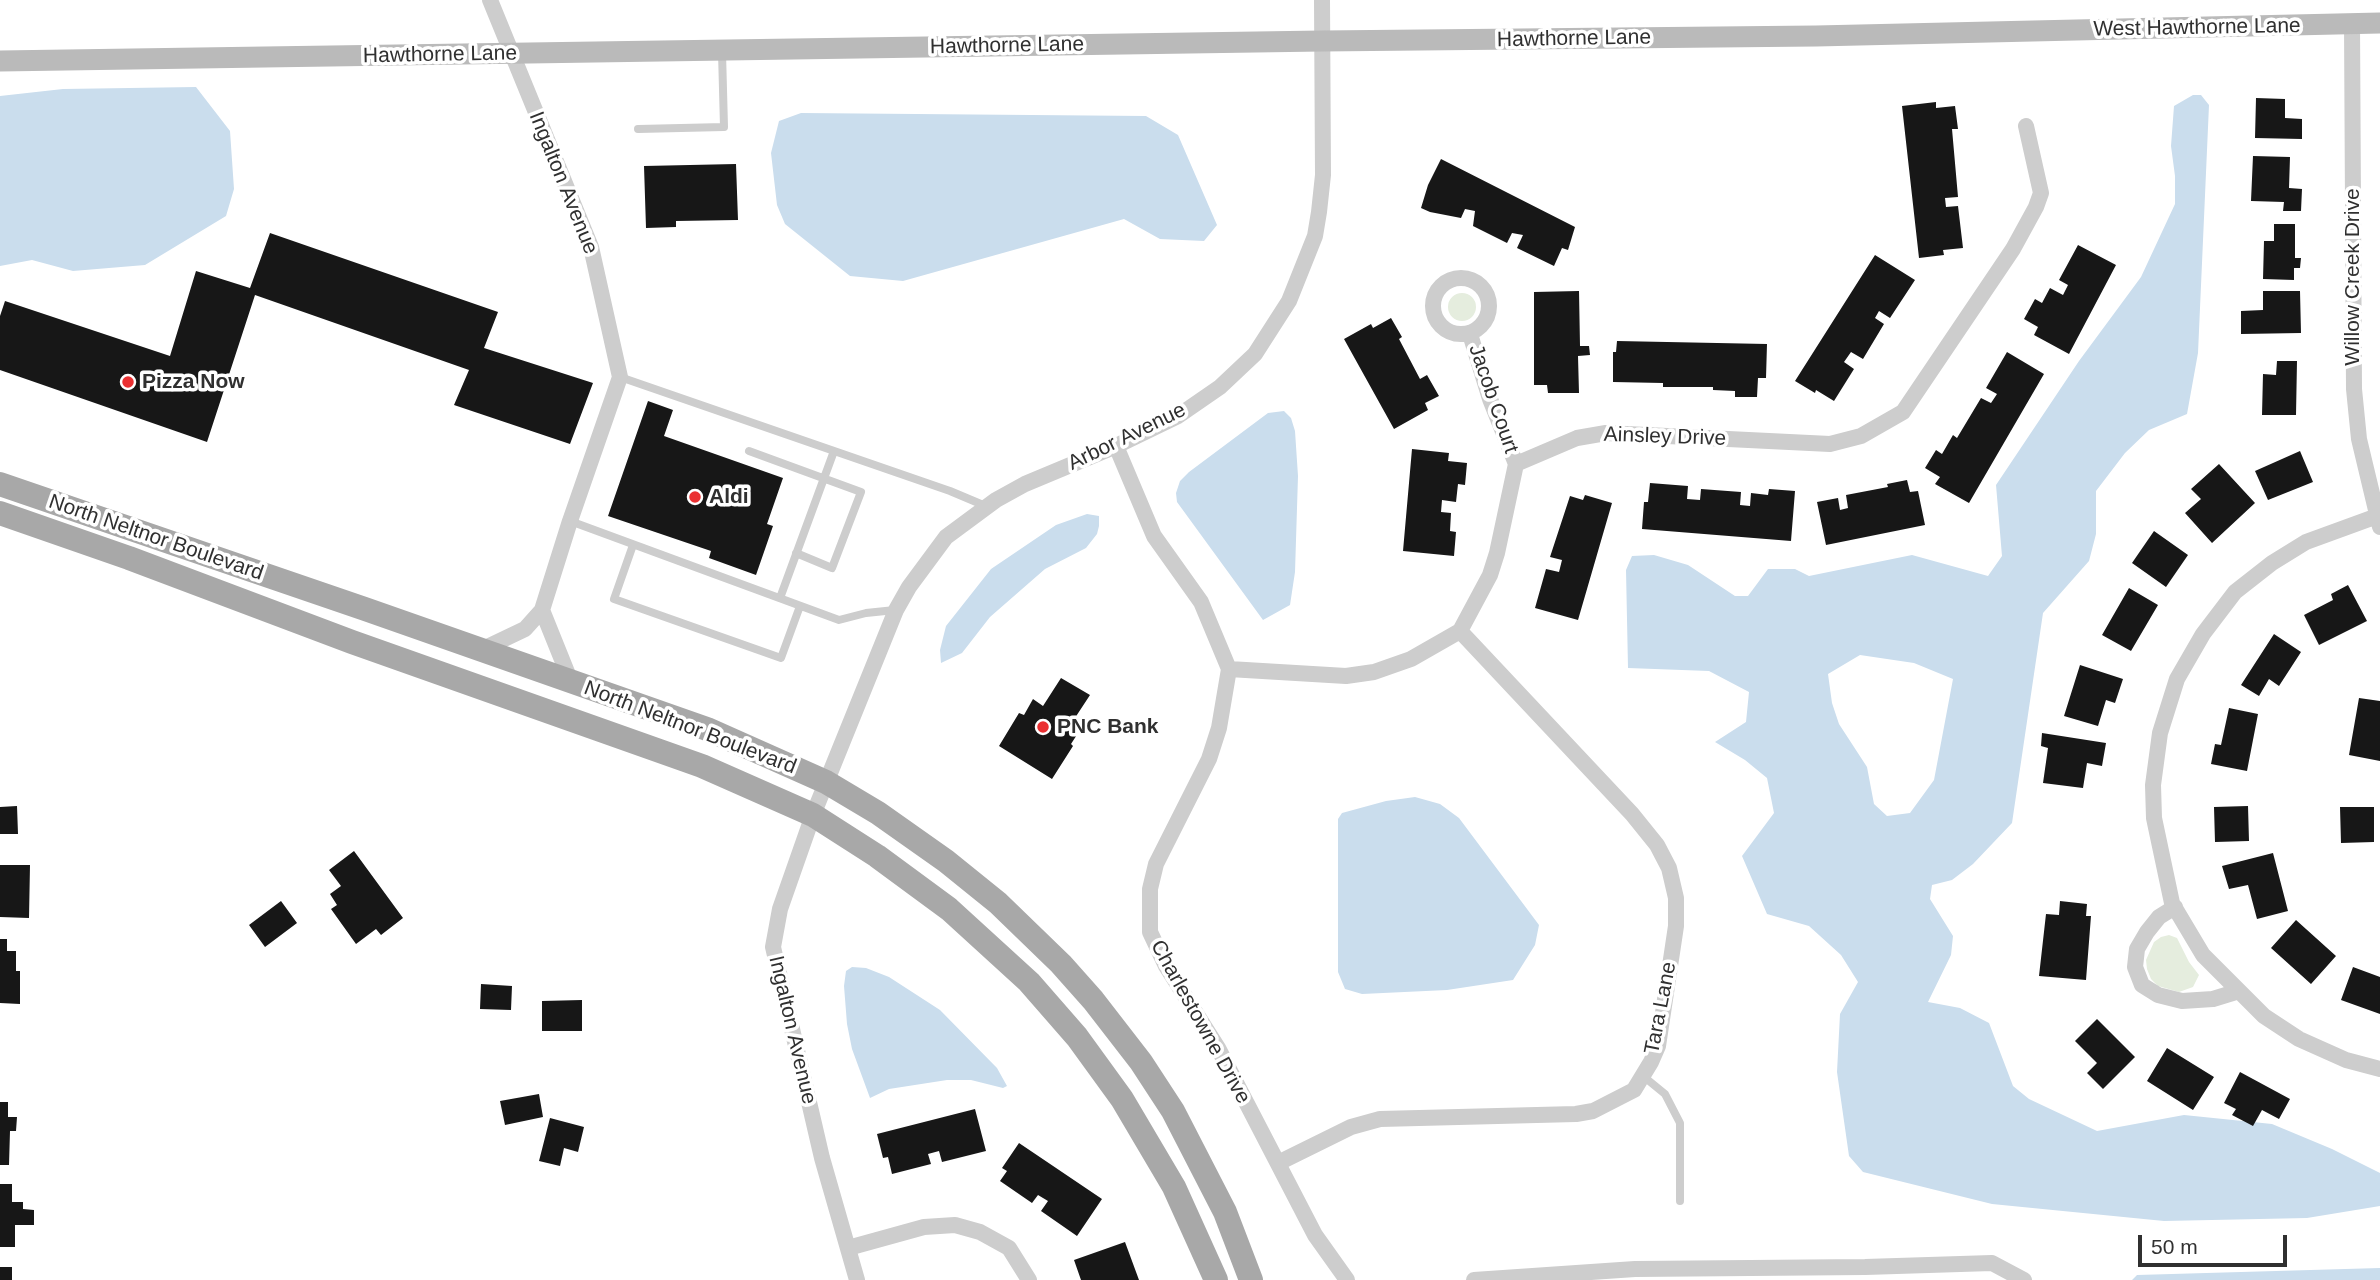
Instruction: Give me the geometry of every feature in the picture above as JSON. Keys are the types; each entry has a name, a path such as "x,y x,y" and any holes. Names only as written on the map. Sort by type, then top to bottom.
{"main road":[{"name":"North Neltnor Boulevard","path":"0,484 707,729 826,782 878,813 957,869 1032,935 1093,1000 1141,1062 1173,1111 1225,1212 1251,1276"},
{"name":"North Neltnor Boulevard","path":"0,513 702,766 813,815 888,863 949,909 1003,957 1045,1000 1077,1037 1146,1137 1174,1187 1216,1280"}],"street":[{"name":"Ingalton Avenue","path":"490,0 510,55 591,247 620,377"},
{"name":"Arbor Avenue","path":"826,782 896,610 909,587 946,537 1025,484 1116,446 1178,416 1220,387 1255,354 1289,301 1311,249 1319,212 1323,175 1322,0"},
{"name":"West Hawthorne Lane","path":"2013,32 2380,23"},
{"name":"Willow Creek Drive","path":"2352,24 2354,377 2359,439 2379,519"},
{"name":"Hawthorne Lane","path":"0,61 2013,32"},
{"name":"Ainsley Drive","path":"1516,464 1577,438 1606,433 1830,444 1861,436 1903,412 2013,249 2036,207 2041,193 2026,126"},
{"name":"Jacob Court","path":"1470,334 1490,399 1516,464"},
{"path":"481,650 525,629 542,610 620,377"},
{"path":"1116,446 1154,536 1201,602 1229,669 1346,676 1374,672 1411,659 1460,631 1490,575 1516,464"},
{"path":"2379,519 2306,542 2235,592 2203,634 2184,666 2166,707 2153,785 2154,818 2175,907 2203,955 2264,1016 2299,1039 2346,1060 2380,1069"},
{"path":"542,610 571,681"},
{"name":"Tara Lane","path":"1278,1163 1351,1127 1380,1119 1576,1114 1593,1111 1634,1090 1658,1046 1676,926 1676,898 1668,868 1657,845 1632,814 1460,631"},
{"name":"Charlestowne Drive","path":"1229,669 1219,728 1209,759 1156,864 1149,899 1150,932 1166,966 1217,1048 1315,1235 1347,1280"},
{"name":"Ingalton Avenue","path":"826,782 780,909 773,947 822,1158 857,1280"},
{"path":"2175,907 2159,917 2137,949 2135,967 2142,985 2158,995 2182,1001 2213,999 2239,991"},
{"path":"848,1248 924,1227 955,1225 980,1232 1009,1248 1029,1280"},
{"path":"1474,1280 1635,1269 1865,1273 1992,1263 2024,1280"}],"lane":[{"path":"638,129 724,127 722,51"},
{"path":"620,377 988,507"},
{"path":"749,451 860,492 832,568 796,553"},
{"path":"780,598 834,451"},
{"path":"570,521 839,620 866,613 896,610"},
{"path":"633,545 614,599 781,658 800,606"},
{"path":"1643,1076 1665,1094 1680,1123 1680,1201"}],"green space":[{"path":"1462,293 1472,297 1476,307 1472,317 1462,321 1452,317 1448,307 1452,297"},
{"path":"2169,935 2177,938 2199,975 2193,987 2179,992 2158,986 2147,969 2146,960 2154,942"}],"water":[{"path":"196,87 230,131 234,189 226,216 145,265 73,271 32,260 0,266 0,96 63,89"},
{"path":"2193,95 2201,95 2209,105 2198,353 2187,414 2149,430 2125,453 2096,491 2096,534 2089,561 2043,613 2012,823 1973,864 1952,880 1932,885 1930,899 1953,936 1951,955 1928,1002 1960,1008 1989,1023 2013,1086 2029,1099 2097,1131 2184,1115 2272,1124 2380,1173 2380,1206 2307,1218 2164,1221 1992,1204 1863,1172 1849,1156 1837,1072 1840,1014 1858,982 1841,955 1809,926 1767,914 1742,856 1774,813 1767,778 1745,760 1715,742 1746,722 1749,692 1709,671 1628,668 1626,570 1632,556 1654,555 1688,565 1735,596 1748,596 1768,569 1795,569 1809,576 1912,555 1988,576 2002,556 1996,485 2079,361 2141,277 2175,204 2171,146 2174,106","holes":["1860,655 1914,663 1953,679 1934,780 1910,813 1887,816 1874,804 1867,767 1839,724 1832,703 1828,674"]},
{"path":"801,113 1146,116 1178,135 1217,225 1204,241 1160,239 1124,219 903,281 850,276 785,224 777,205 771,153 779,121"},
{"path":"1284,411 1291,418 1295,431 1298,476 1295,572 1290,605 1263,620 1177,502 1176,493 1180,481 1189,472 1268,413"},
{"path":"1087,514 1099,516 1099,526 1097,534 1086,548 1045,569 990,617 962,653 941,663 940,650 946,626 991,569 1056,525"},
{"path":"1415,797 1440,804 1459,818 1539,925 1535,945 1513,980 1447,990 1362,994 1345,989 1338,972 1338,819 1342,813 1386,801"},
{"path":"852,967 866,968 889,977 940,1010 997,1068 1007,1086 1003,1088 971,1080 947,1080 889,1089 870,1098 852,1049 847,1024 844,986 846,971"},
{"path":"2380,1268 2380,1280 2132,1280 2137,1275"}],"building":[{"path":"2256,98 2285,99 2285,118 2302,119 2302,139 2255,138"},
{"path":"1936,102 1936,108 1955,106 1958,129 1952,129 1958,197 1945,198 1946,207 1958,206 1963,248 1943,250 1944,255 1919,258 1902,106"},
{"path":"2253,156 2290,157 2289,188 2302,189 2301,211 2283,211 2284,202 2251,201"},
{"path":"1441,159 1575,227 1568,250 1562,248 1554,266 1517,248 1523,235 1512,233 1507,243 1473,226 1475,211 1465,209 1461,218 1421,208 1428,185"},
{"path":"736,164 738,220 676,221 676,227 646,228 644,166"},
{"path":"2274,224 2295,224 2295,258 2301,258 2300,268 2294,268 2294,280 2263,279 2264,241 2274,241"},
{"path":"270,233 498,312 484,348 593,383 570,444 454,405 469,370 255,295 207,442 0,370 0,316 5,301 170,356 196,271 250,288"},
{"path":"2078,245 2116,265 2069,354 2034,335 2038,327 2024,319 2035,299 2042,303 2050,288 2063,295 2068,285 2059,280"},
{"path":"1875,255 1915,280 1890,318 1879,311 1875,318 1884,324 1863,359 1851,352 1844,362 1854,369 1834,401 1795,381"},
{"path":"1579,291 1580,346 1589,346 1590,355 1578,356 1579,393 1548,393 1547,385 1534,385 1534,292"},
{"path":"2263,291 2300,291 2301,333 2241,334 2241,311 2263,310"},
{"path":"1391,318 1420,379 1427,375 1439,396 1425,403 1428,410 1394,429 1344,339 1371,324 1373,328"},
{"path":"1617,341 1767,344 1766,378 1758,378 1757,397 1735,397 1735,391 1713,390 1713,387 1663,387 1663,383 1613,382 1613,352 1616,352"},
{"path":"2007,352 2044,374 1969,503 1935,484 1940,477 1925,468 1936,450 1942,454 1953,435 1957,438 1981,398 1991,403 1997,394 1986,388"},
{"path":"2277,361 2297,361 2296,415 2262,415 2263,374 2276,375"},
{"name":"Aldi","path":"648,401 673,410 664,436 783,478 767,524 773,526 756,575 709,558 711,551 608,516"},
{"path":"1412,449 1449,453 1448,461 1467,463 1465,485 1458,484 1456,502 1442,500 1441,512 1451,513 1450,531 1456,532 1454,556 1403,551"},
{"path":"2300,451 2313,482 2268,500 2255,471"},
{"path":"2219,464 2255,503 2212,543 2185,513 2201,499 2191,489"},
{"path":"1907,480 1910,492 1918,491 1925,525 1826,545 1817,502 1838,498 1840,510 1848,508 1846,495 1888,487 1887,484"},
{"path":"1650,483 1688,486 1687,499 1700,500 1701,489 1741,492 1740,505 1750,506 1751,493 1768,495 1769,489 1795,491 1791,541 1642,529 1644,502 1648,502"},
{"path":"1585,495 1612,503 1578,620 1535,608 1546,569 1559,572 1562,560 1550,557 1570,496 1583,500"},
{"path":"2154,531 2188,555 2166,587 2132,563"},
{"path":"2348,585 2367,621 2319,645 2304,615 2333,600 2331,594"},
{"path":"2129,588 2158,605 2131,651 2102,635"},
{"path":"2274,634 2301,652 2279,686 2269,679 2259,696 2241,685"},
{"path":"2080,665 2123,679 2115,703 2106,700 2098,726 2064,716"},
{"name":"PNC Bank","path":"1061,678 1090,695 1071,724 1080,730 1071,744 1073,746 1052,779 999,746 1019,713 1024,715 1033,699 1043,706"},
{"path":"2359,698 2380,701 2380,761 2349,755"},
{"path":"2229,708 2258,714 2247,771 2211,764 2215,744 2221,745"},
{"path":"2042,733 2106,743 2102,766 2087,763 2083,788 2043,783 2048,748 2041,746"},
{"path":"17,806 18,834 0,834 0,807"},
{"path":"2248,806 2249,841 2215,842 2214,807"},
{"path":"2340,807 2374,807 2374,842 2341,843"},
{"path":"354,851 403,918 381,935 376,929 356,944 331,909 337,905 330,894 341,886 329,870"},
{"path":"2273,853 2288,911 2257,919 2248,885 2229,889 2222,866"},
{"path":"0,865 30,865 29,918 0,917"},
{"path":"281,901 297,923 265,947 249,925"},
{"path":"2060,901 2087,904 2086,916 2091,916 2086,980 2039,976 2046,914 2059,915"},
{"path":"2296,920 2336,956 2311,984 2271,948"},
{"path":"0,939 7,939 7,951 16,951 16,971 20,971 20,1004 0,1003"},
{"path":"2353,967 2380,977 2380,1014 2341,1000"},
{"path":"481,984 512,986 511,1010 480,1009"},
{"path":"582,1000 582,1031 542,1031 542,1001"},
{"path":"2097,1019 2135,1057 2103,1089 2087,1073 2097,1063 2075,1041"},
{"path":"2167,1048 2214,1077 2193,1110 2147,1081"},
{"path":"2240,1072 2290,1099 2279,1119 2262,1110 2253,1126 2232,1115 2236,1109 2224,1103"},
{"path":"539,1094 543,1117 505,1125 500,1101"},
{"path":"0,1102 8,1102 8,1117 17,1117 16,1131 10,1131 9,1165 0,1165"},
{"path":"975,1109 986,1151 942,1162 939,1151 928,1154 931,1164 892,1174 888,1157 883,1158 877,1134"},
{"path":"550,1118 584,1127 578,1152 564,1148 560,1166 539,1161"},
{"path":"1019,1143 1102,1199 1077,1236 1041,1211 1048,1201 1038,1195 1032,1203 1000,1181 1007,1171 1002,1168"},
{"path":"0,1184 12,1184 12,1202 23,1202 23,1209 34,1210 34,1225 15,1225 15,1247 0,1247"},
{"path":"1125,1242 1139,1280 1081,1280 1074,1260"},
{"path":"0,1267 12,1267 12,1280 0,1280"}],"place":[{"name":"Pizza Now","path":"128,382"},
{"name":"Aldi","path":"695,497"},
{"name":"PNC Bank","path":"1043,727"}]}
